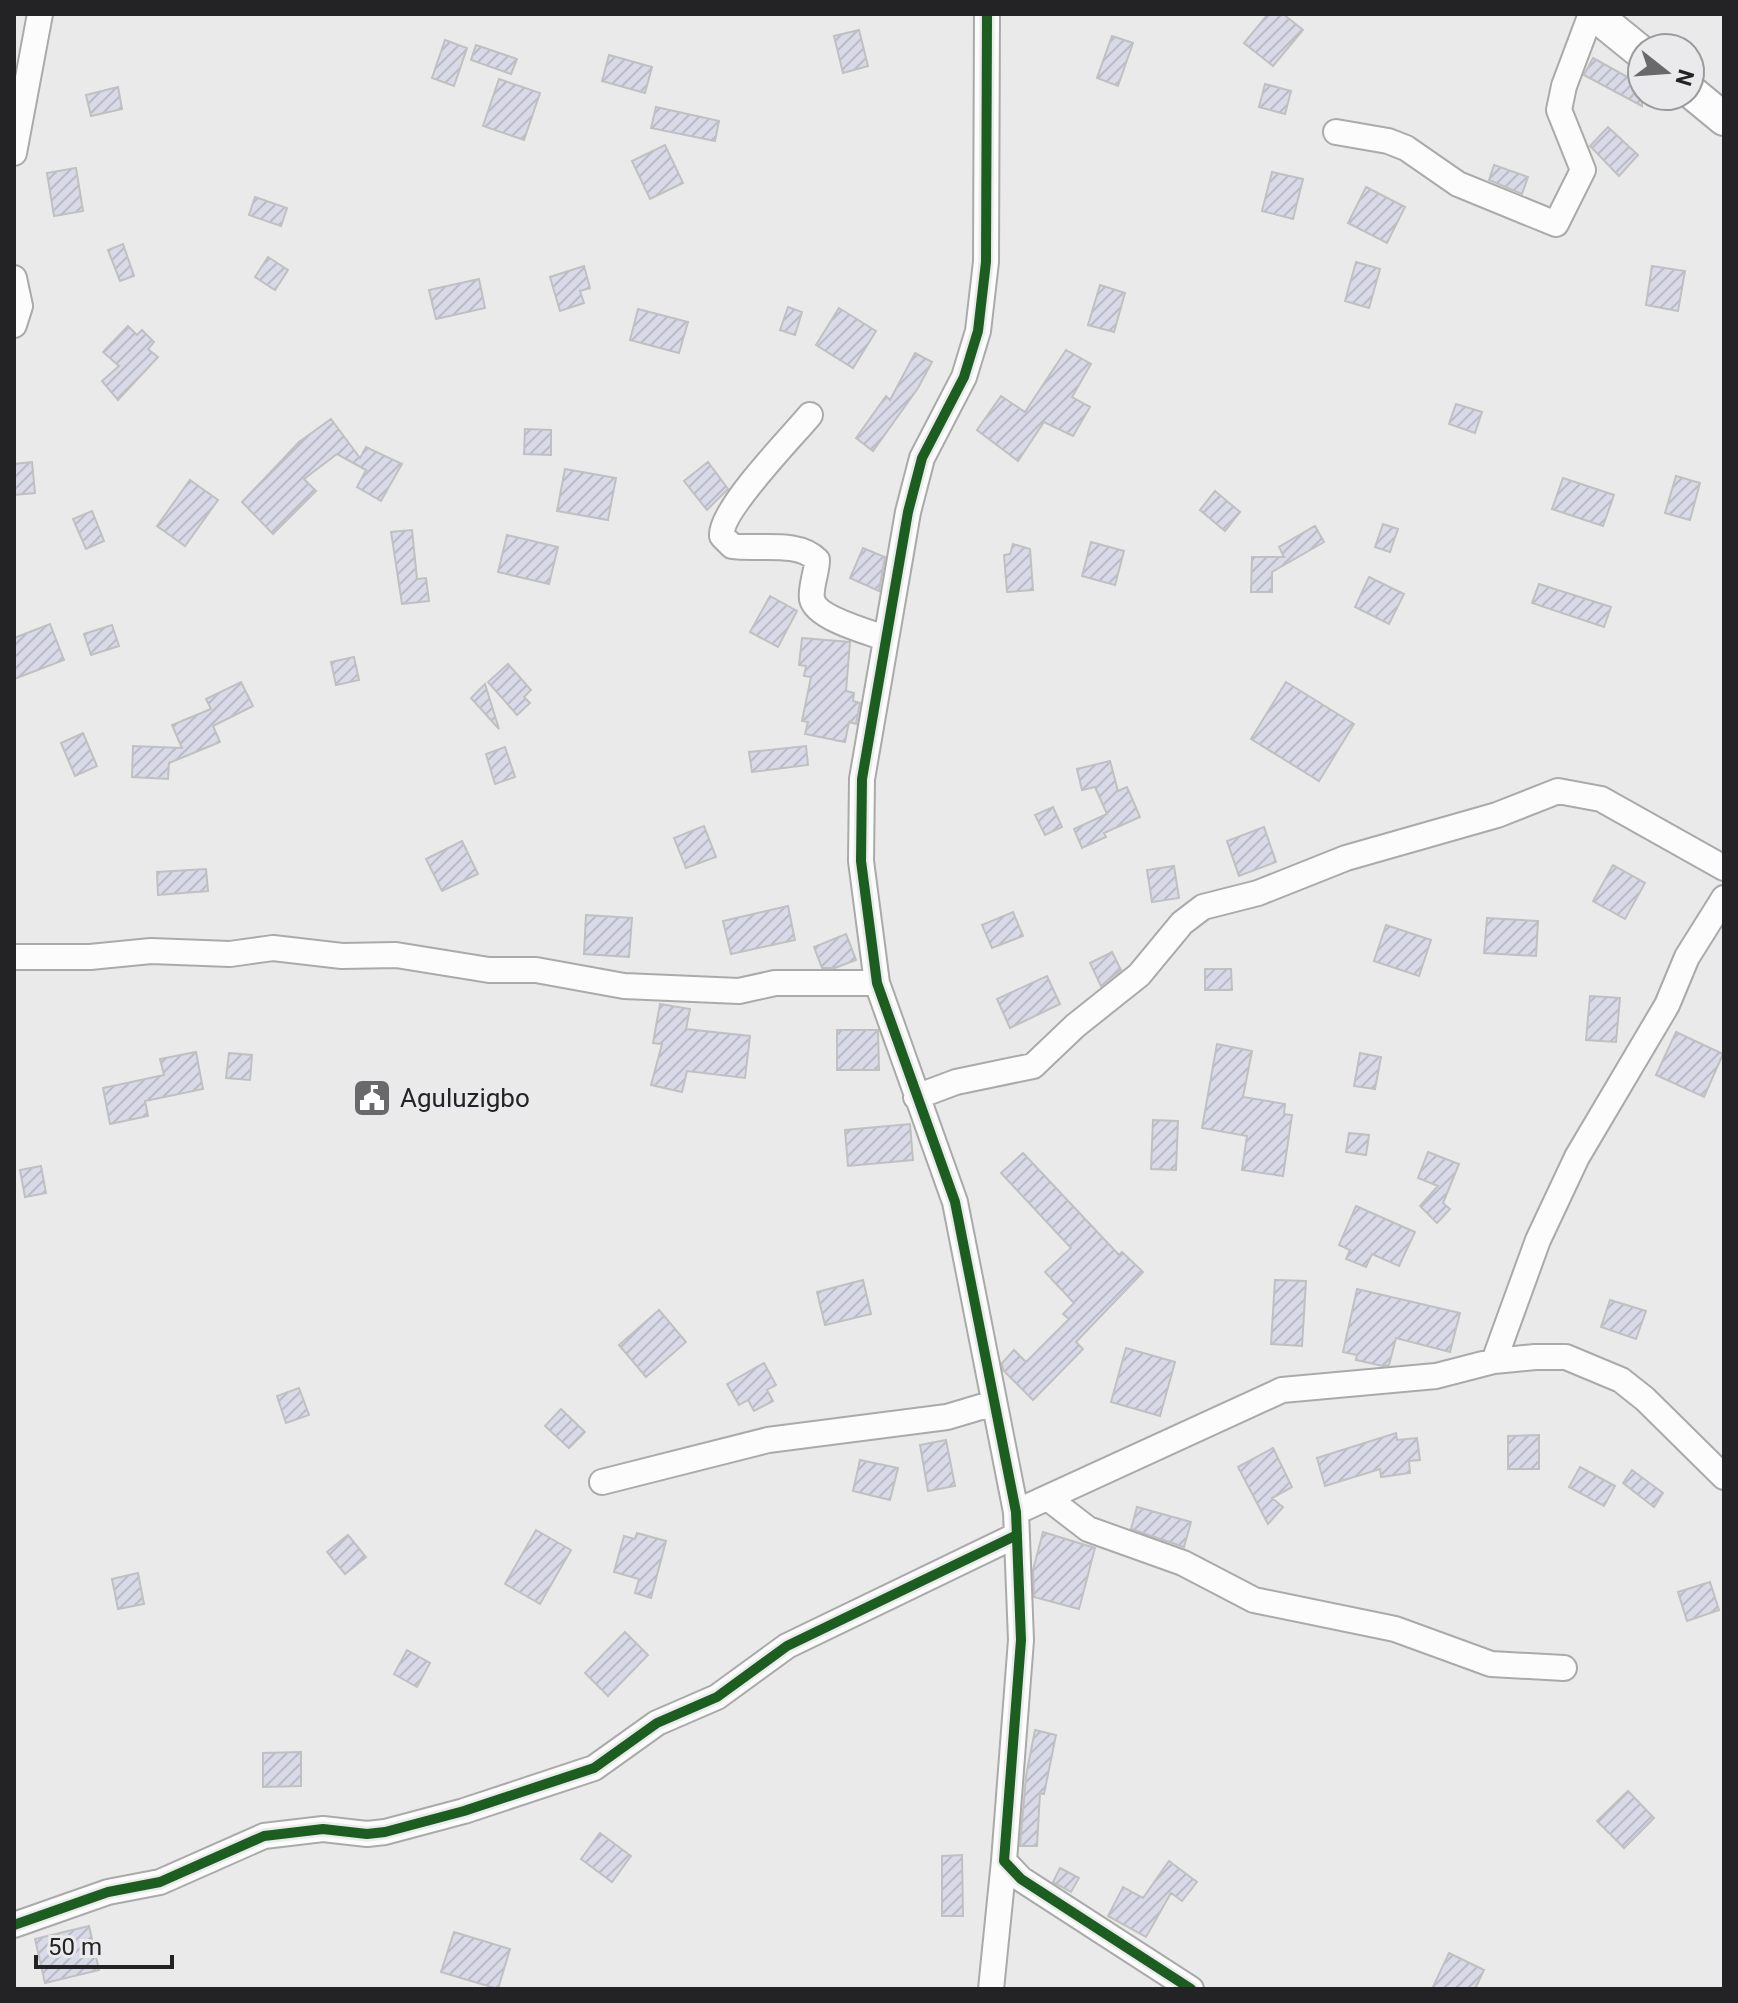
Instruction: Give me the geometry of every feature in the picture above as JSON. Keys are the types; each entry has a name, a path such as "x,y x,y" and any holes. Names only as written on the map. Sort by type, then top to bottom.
{"main road":[{"path":"1593,14 1626,40"},
{"path":"1706,104 1724,119"}],"street":[{"path":"14,153 40,14"},
{"path":"987,14 986,262 978,331 964,377 922,458 908,512 862,779 861,861 877,983 955,1202 1017,1524 1021,1640 991,1989"},
{"path":"1336,132 1388,141 1406,148 1458,184 1556,224 1583,170 1559,110 1564,86 1593,14"},
{"path":"14,278 20,306 14,325"},
{"path":"810,415 736,505 721,527 722,536 732,546 787,548 811,554 817,560 811,598 817,608 840,622 885,638"},
{"path":"916,1097 956,1082 1033,1066 1075,1026 1139,975 1182,923 1203,907 1258,893 1346,858 1497,815 1558,791 1601,799 1724,868"},
{"path":"1494,1361 1538,1240 1577,1157 1667,1005 1687,957 1724,898"},
{"path":"14,957 90,957 151,951 230,954 273,948 342,956 396,955 489,970 536,970 624,986 739,991 775,983 877,983"},
{"path":"14,1925 108,1892 160,1882 264,1836 323,1829 367,1834 385,1832 464,1811 594,1768 657,1723 717,1697 787,1646 1017,1524 1049,1499 1282,1390 1436,1376 1494,1361 1566,1357 1592,1365 1621,1380 1645,1399 1724,1477"},
{"path":"602,1482 768,1440 947,1417 994,1403"},
{"path":"1049,1499 1088,1529 1183,1563 1254,1600 1395,1629 1491,1664 1564,1668"},
{"path":"1004,1861 1021,1879 1191,1989"}],"building":[{"path":"1268,14 1283,14 1303,30 1273,66 1244,43"},
{"path":"859,30 868,66 843,73 834,36"},
{"path":"1112,36 1133,43 1118,86 1097,78"},
{"path":"445,40 467,48 454,86 432,78"},
{"path":"476,45 517,59 511,74 471,60"},
{"path":"609,55 652,67 645,93 602,81"},
{"path":"1593,58 1626,76 1626,97 1584,75"},
{"path":"499,79 540,93 524,140 483,126"},
{"path":"1265,84 1291,91 1285,114 1259,107"},
{"path":"118,87 122,109 91,116 86,95"},
{"path":"656,107 719,121 715,141 651,128"},
{"path":"1608,127 1638,155 1619,176 1590,146"},
{"path":"665,145 683,183 650,199 632,161"},
{"path":"1494,165 1528,177 1522,194 1489,180"},
{"path":"76,168 83,211 54,216 47,173"},
{"path":"1272,172 1303,179 1293,219 1262,211"},
{"path":"1366,187 1405,207 1387,243 1348,223"},
{"path":"255,197 287,208 281,226 249,215"},
{"path":"123,244 134,276 120,281 108,250"},
{"path":"268,257 288,270 275,290 255,277"},
{"path":"1356,262 1380,269 1369,308 1345,301"},
{"path":"584,266 590,288 580,291 584,303 560,311 550,277"},
{"path":"1652,266 1685,271 1678,311 1646,305"},
{"path":"479,279 485,308 436,319 429,290"},
{"path":"1100,285 1125,293 1114,332 1088,325"},
{"path":"788,307 802,312 795,335 780,330"},
{"path":"839,308 876,331 853,368 816,345"},
{"path":"638,309 688,322 679,353 630,340"},
{"path":"128,326 137,335 142,330 154,342 148,349 158,357 118,400 102,381 119,366 103,352"},
{"path":"1066,350 1091,364 1072,397 1090,407 1073,436 1044,422 1018,461 977,430 1001,396 1025,412"},
{"path":"915,353 932,362 918,388 873,451 856,438 886,396 890,400"},
{"path":"1456,404 1482,412 1475,433 1449,424"},
{"path":"331,419 360,458 366,447 402,464 381,501 357,487 366,470 337,454 304,479 316,491 273,534 242,502 299,442"},
{"path":"525,429 551,430 551,455 524,454"},
{"path":"32,462 35,493 14,495 14,464"},
{"path":"708,462 728,489 707,510 684,481"},
{"path":"565,469 616,478 608,520 557,511"},
{"path":"1676,476 1700,483 1690,520 1665,513"},
{"path":"1563,478 1614,495 1603,526 1552,509"},
{"path":"190,480 218,500 185,546 157,526"},
{"path":"1215,491 1240,512 1225,531 1200,510"},
{"path":"92,511 104,541 86,549 73,519"},
{"path":"1383,524 1398,529 1390,552 1375,547"},
{"path":"1315,526 1324,542 1272,572 1272,592 1251,592 1252,557 1284,557 1279,547"},
{"path":"412,530 417,579 426,578 429,601 402,604 391,532"},
{"path":"507,535 558,547 549,584 498,572"},
{"path":"1091,542 1124,551 1115,585 1082,576"},
{"path":"1013,544 1030,549 1033,590 1007,592 1004,555 1010,554"},
{"path":"863,548 885,557 879,591 850,578"},
{"path":"1369,577 1404,594 1389,624 1355,607"},
{"path":"1539,584 1611,607 1604,627 1532,603"},
{"path":"770,596 797,611 778,647 750,632"},
{"path":"50,624 64,660 14,679 14,638"},
{"path":"112,625 119,646 91,655 84,634"},
{"path":"802,638 850,642 846,691 854,693 853,701 860,703 856,724 849,722 845,742 805,734 808,722 802,721 811,677 804,676 806,666 799,665"},
{"path":"354,657 359,680 336,685 331,662"},
{"path":"508,664 531,690 524,697 530,703 517,715 488,682"},
{"path":"241,682 253,706 213,726 220,742 169,763 168,779 132,777 133,746 182,748 172,725 211,709 206,699"},
{"path":"1286,682 1354,724 1319,781 1251,739"},
{"path":"485,684 499,729 471,698"},
{"path":"83,733 97,766 75,776 61,743"},
{"path":"806,746 808,765 752,772 749,752"},
{"path":"505,747 515,777 495,784 486,754"},
{"path":"1110,761 1118,791 1127,787 1140,817 1104,833 1106,837 1082,848 1074,829 1107,814 1095,787 1082,790 1077,769"},
{"path":"1053,807 1062,827 1045,835 1035,815"},
{"path":"704,826 716,857 686,868 674,838"},
{"path":"1264,827 1276,862 1239,876 1227,841"},
{"path":"462,841 478,874 442,891 426,859"},
{"path":"1613,865 1645,883 1625,919 1593,901"},
{"path":"1174,866 1179,898 1152,902 1147,870"},
{"path":"206,869 208,891 158,895 157,872"},
{"path":"788,906 795,940 731,954 723,921"},
{"path":"1013,912 1023,936 992,948 982,925"},
{"path":"586,915 632,918 629,957 584,954"},
{"path":"1487,918 1538,921 1536,956 1484,953"},
{"path":"1386,925 1431,940 1419,976 1374,961"},
{"path":"846,934 856,960 835,968 822,968 814,947"},
{"path":"1112,952 1121,970 1101,986 1090,963"},
{"path":"1205,969 1231,969 1232,990 1205,990"},
{"path":"1047,976 1060,1004 1010,1028 997,999"},
{"path":"1590,996 1620,998 1616,1042 1586,1040"},
{"path":"660,1004 690,1009 686,1029 750,1036 745,1078 687,1071 682,1092 651,1085 662,1044 653,1043"},
{"path":"837,1030 878,1030 879,1070 837,1070"},
{"path":"1676,1032 1723,1054 1704,1097 1656,1075"},
{"path":"1217,1044 1252,1051 1243,1097 1285,1104 1284,1114 1292,1115 1283,1176 1242,1170 1247,1136 1202,1128"},
{"path":"196,1052 203,1089 145,1101 148,1116 110,1124 103,1088 164,1075 160,1059"},
{"path":"229,1053 252,1055 250,1080 226,1078"},
{"path":"1360,1053 1381,1057 1375,1089 1354,1086"},
{"path":"1153,1120 1178,1121 1176,1170 1151,1169"},
{"path":"910,1124 913,1160 848,1166 845,1130"},
{"path":"1349,1133 1369,1135 1366,1155 1346,1152"},
{"path":"1428,1152 1459,1164 1443,1203 1450,1209 1437,1223 1420,1206 1438,1186 1418,1178"},
{"path":"1023,1153 1119,1255 1122,1252 1143,1272 1076,1342 1083,1349 1033,1400 1003,1370 1002,1363 1014,1350 1026,1362 1069,1319 1063,1314 1074,1303 1045,1272 1071,1248 1001,1173"},
{"path":"41,1166 46,1193 25,1197 20,1170"},
{"path":"1356,1206 1415,1232 1399,1266 1372,1254 1366,1267 1346,1259 1350,1250 1339,1245"},
{"path":"863,1280 871,1314 825,1325 817,1292"},
{"path":"1275,1280 1306,1281 1302,1346 1271,1344"},
{"path":"1357,1289 1460,1313 1450,1352 1396,1338 1389,1365 1383,1366 1356,1360 1357,1355 1343,1352"},
{"path":"1610,1300 1646,1311 1636,1339 1601,1327"},
{"path":"659,1310 686,1342 646,1377 619,1345"},
{"path":"1126,1348 1175,1362 1160,1416 1111,1402"},
{"path":"764,1363 776,1385 767,1390 773,1401 754,1411 748,1400 739,1405 727,1384"},
{"path":"299,1388 309,1415 286,1423 277,1396"},
{"path":"561,1409 585,1432 569,1448 545,1426"},
{"path":"1396,1433 1397,1440 1417,1438 1420,1460 1409,1461 1410,1473 1381,1477 1380,1469 1325,1486 1317,1458"},
{"path":"1539,1435 1539,1469 1508,1469 1508,1436"},
{"path":"946,1440 955,1486 928,1491 920,1445"},
{"path":"1273,1448 1292,1487 1272,1498 1283,1507 1268,1524 1238,1467"},
{"path":"860,1460 898,1468 890,1500 853,1491"},
{"path":"1580,1467 1615,1486 1604,1506 1569,1487"},
{"path":"1632,1470 1663,1493 1654,1507 1623,1483"},
{"path":"1137,1507 1191,1522 1184,1547 1131,1529"},
{"path":"536,1530 571,1550 540,1604 505,1584"},
{"path":"1043,1532 1095,1548 1079,1609 1034,1597 1033,1570"},
{"path":"637,1533 666,1541 651,1598 635,1593 639,1579 614,1572 624,1536 635,1539"},
{"path":"348,1535 366,1557 345,1574 327,1552"},
{"path":"138,1573 144,1604 118,1609 112,1579"},
{"path":"1710,1582 1719,1610 1687,1621 1678,1592"},
{"path":"625,1632 648,1655 608,1696 585,1673"},
{"path":"407,1650 430,1663 417,1687 394,1674"},
{"path":"1035,1730 1056,1735 1044,1794 1040,1793 1037,1846 1020,1846 1026,1776"},
{"path":"301,1752 301,1786 263,1787 263,1753"},
{"path":"1628,1791 1654,1818 1624,1848 1597,1821"},
{"path":"600,1833 631,1856 612,1882 581,1859"},
{"path":"962,1855 963,1916 942,1916 942,1856"},
{"path":"1169,1861 1197,1882 1182,1901 1171,1893 1146,1937 1108,1916 1123,1887 1143,1898"},
{"path":"1060,1868 1079,1878 1071,1892 1053,1882"},
{"path":"89,1926 99,1970 45,1983 35,1939"},
{"path":"454,1932 510,1949 498,1989 441,1972"},
{"path":"1449,1953 1484,1970 1475,1989 1432,1989"}],"cycle path":[{"path":"987,14 986,262 978,331 964,377 922,458 908,512 862,779 861,861 877,983 955,1202 1016,1512 1021,1640 1004,1861 1021,1879 1191,1989"},
{"path":"14,1925 108,1892 160,1882 264,1836 323,1829 367,1834 385,1832 464,1811 594,1768 657,1723 717,1697 787,1646 1017,1535"}],"place":[{"name":"Aguluzigbo","path":"372,1098"}]}
